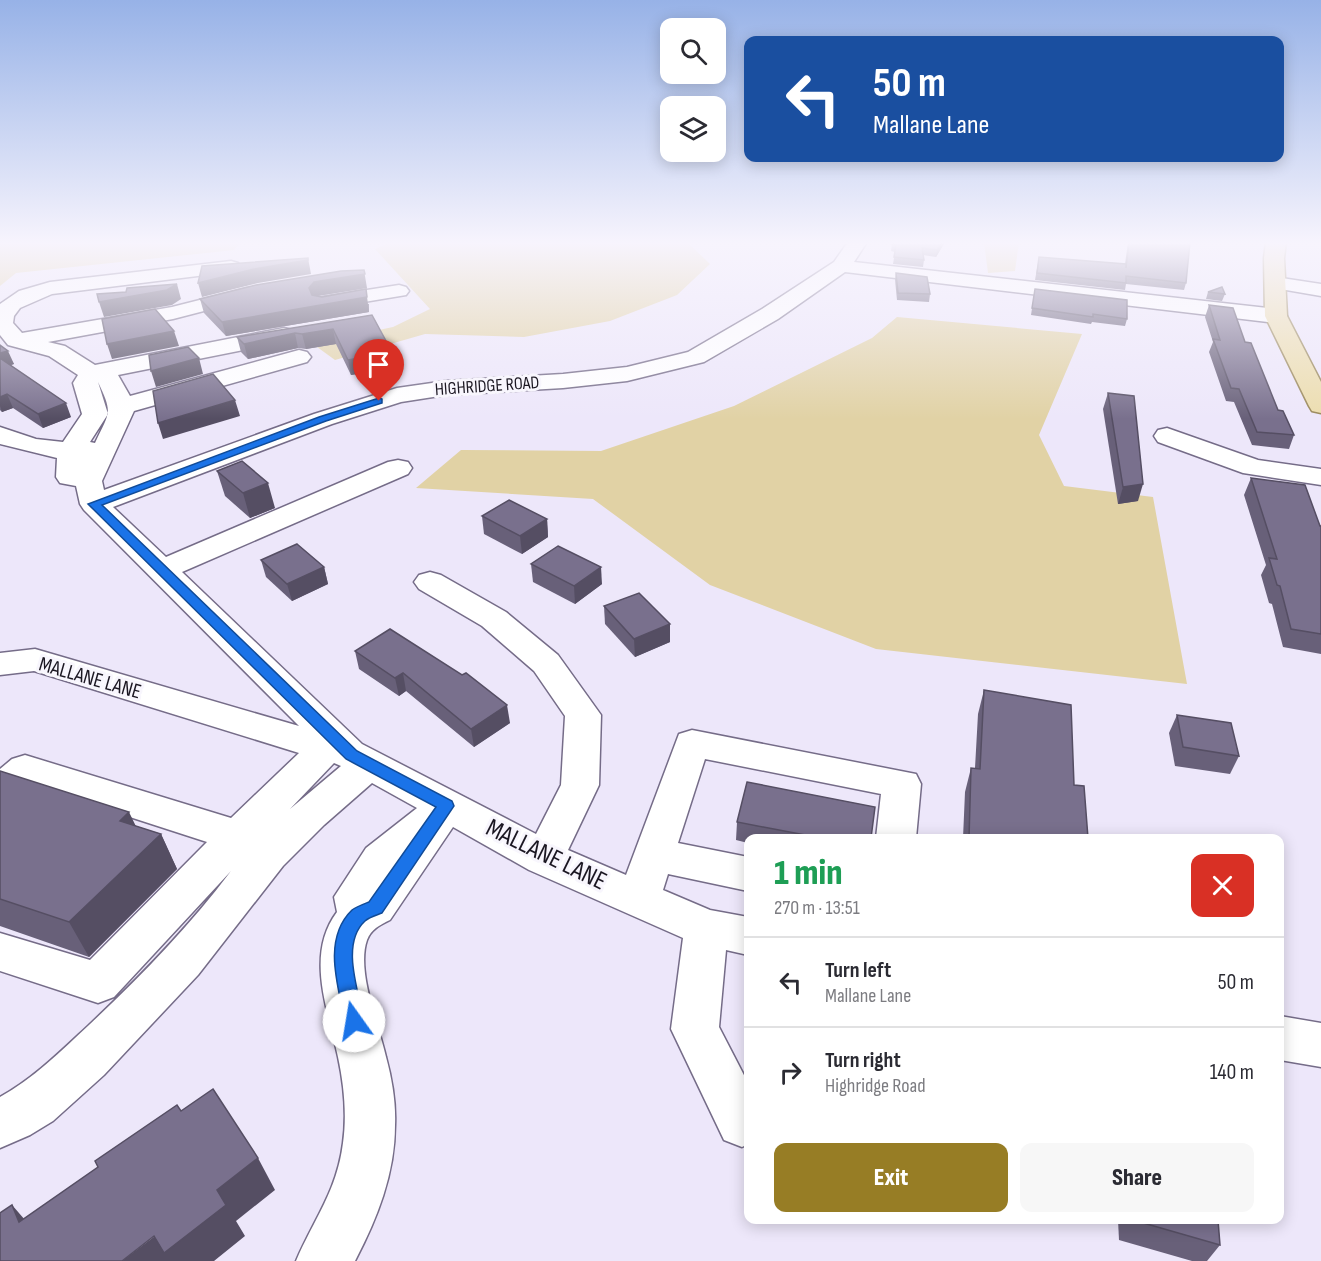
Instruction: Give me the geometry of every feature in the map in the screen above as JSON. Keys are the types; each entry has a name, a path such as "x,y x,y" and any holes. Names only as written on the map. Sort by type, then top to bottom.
{"main road":[{"path":"1276,301 1276,316 1321,406"}],"street":[{"path":"19,301 3,313 2,324 16,340 57,351 91,373 108,377 112,389 123,406 121,418 103,449 91,492"},
{"path":"16,340 173,313 223,301"},
{"path":"297,307 336,301"},
{"name":"HIGHRIDGE ROAD","path":"91,492 397,395 446,388 563,381 627,374 696,357 789,301"},
{"path":"1144,301 1276,316"},
{"path":"57,351 252,314"},
{"path":"72,452 95,414 85,382 91,373 304,332"},
{"path":"123,406 299,357"},
{"path":"91,492 295,408"},
{"path":"0,435 24,446 72,452 103,449"},
{"path":"1167,436 1253,467 1321,477"},
{"name":"MALLANE LANE","path":"72,452 68,463 70,477 91,492 162,570 349,756"},
{"path":"162,570 398,468"},
{"path":"430,582 494,619 546,663 583,715 580,785 544,858"},
{"name":"MALLANE LANE","path":"0,664 35,660 349,756 544,858 639,899 727,932"},
{"path":"639,899 692,743 902,784 896,834"},
{"path":"0,952 98,983 238,836 349,756"},
{"path":"0,1123 13,1118 69,1076 170,976 214,926 256,869 304,818 349,756"},
{"path":"0,790 25,769 238,836"},
{"path":"324,1261 345,1227 368,1155 370,1125 368,1086 343,957 346,934 359,915 355,897 381,860 446,806"},
{"path":"655,855 744,873"},
{"path":"727,932 695,1029 742,1122"},
{"path":"1284,1039 1321,1046"}],"shaded area":[{"path":"423,301 662,301 610,321 524,337 425,334 335,360 313,344 393,327 430,309"},
{"path":"897,317 1082,334 1039,435 1064,486 1153,497 1187,684 876,649 710,585 593,499 416,488 461,450 601,451 734,406 872,338"}],"building":[{"path":"202,301 345,301 222,322"},
{"path":"1033,301 1127,301 1127,319 1093,314 1093,317 1032,308"},
{"path":"1209,305 1233,308 1245,342 1251,343 1278,410 1283,411 1294,435 1257,432 1239,389 1231,388 1213,339 1220,340"},
{"path":"155,309 174,331 107,344 102,319"},
{"path":"372,315 392,352 348,360 333,329 295,333 244,344 237,337"},
{"path":"0,345 8,351 0,353"},
{"path":"188,347 199,358 151,371 149,355"},
{"path":"0,358 66,403 38,414 7,394 0,397"},
{"path":"213,374 235,400 158,423 153,391"},
{"path":"1108,393 1134,396 1143,484 1123,487"},
{"path":"242,461 268,483 243,493 217,471"},
{"path":"1251,478 1305,485 1321,526 1321,634 1291,629 1280,586 1277,585 1269,558 1277,559"},
{"path":"509,500 547,519 520,536 482,516"},
{"path":"297,544 324,567 287,584 261,560"},
{"path":"558,546 601,567 574,586 531,564"},
{"path":"639,593 670,624 634,639 604,606"},
{"path":"390,629 462,675 466,673 507,705 471,729 403,673 395,678 355,651"},
{"path":"984,690 1071,705 1074,785 1084,786 1088,834 969,834 971,768 980,769"},
{"path":"1177,715 1231,723 1239,756 1183,747"},
{"path":"0,771 129,812 120,821 161,834 69,922 0,899"},
{"path":"747,782 875,807 872,834 800,834 737,822"},
{"path":"213,1089 258,1158 217,1190 226,1205 164,1253 154,1236 122,1261 0,1261 0,1213 12,1205 19,1222 98,1167 95,1161 177,1105 181,1111"},
{"path":"1147,1224 1218,1224 1220,1245"}],"route":[{"path":"354,1021 343,957 346,934 359,915 375,907 446,806 351,755 94,504 322,419 379,401"}]}
